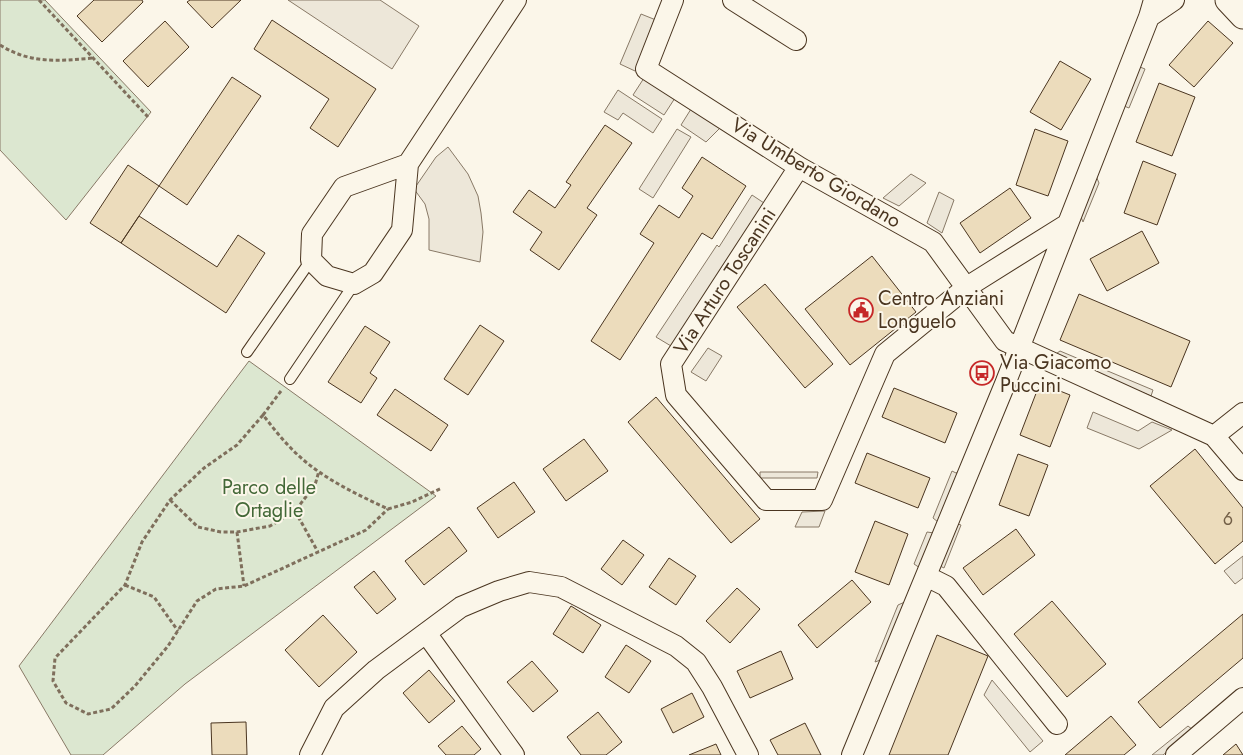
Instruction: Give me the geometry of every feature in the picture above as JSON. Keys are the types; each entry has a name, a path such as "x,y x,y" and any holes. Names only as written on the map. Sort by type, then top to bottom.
{"street":[{"path":"408,164 344,188 312,234 311,260 328,276 354,284 373,273 402,230 408,164 516,0"},
{"name":"Via Umberto Giordano","path":"673,0 646,69 799,167 933,242 1005,341 1214,436"},
{"path":"733,0 796,40"},
{"path":"852,755 1005,384 1151,8 1174,0"},
{"path":"1228,0 1243,16"},
{"path":"1236,0 1243,3"},
{"name":"Via Arturo Toscanini","path":"799,167 670,364 676,395 766,500 822,500 885,354 967,287 1066,225"},
{"path":"1243,413 1214,436 1243,470"},
{"path":"926,576 946,586 1057,724"},
{"path":"310,755 334,708 376,670 461,607 499,591 529,582 561,587 676,646 696,662 748,755"},
{"path":"426,632 514,755"},
{"path":"1176,755 1243,698"}],"lane":[{"path":"247,352 311,260"},
{"path":"290,379 354,284"}],"path":[{"path":"38,0 148,117"},
{"path":"0,45 28,58 52,61 93,58"},
{"path":"290,379 264,415 237,445 204,468 170,500 142,542 125,585 55,658 53,681 66,703 88,714 111,709 135,686 168,646 197,601 216,590 244,586 366,530 388,509 412,502 442,488"},
{"path":"264,415 288,446 319,471 345,489 388,509"},
{"path":"170,500 198,527 221,532 237,532 270,526 296,511 316,485 319,471"},
{"path":"296,511 318,552"},
{"path":"237,532 244,586"},
{"path":"125,585 154,597 178,631"}],"green space":[{"path":"0,0 45,0 151,112 66,220 0,150"},
{"name":"Parco delle Ortaglie","path":"249,361 436,496 185,684 103,755 71,755 19,666"}],"shaded area":[{"path":"288,0 380,0 419,26 392,69"},
{"path":"641,14 656,20 635,71 620,64"},
{"path":"1140,67 1145,69 1129,108 1124,106"},
{"path":"644,78 675,98 664,115 633,95"},
{"path":"618,90 662,119 653,133 623,113 618,120 604,112"},
{"path":"691,109 720,128 706,142 681,125"},
{"path":"677,129 691,137 653,198 639,189"},
{"path":"448,147 468,174 478,196 483,232 480,262 429,250 429,219 425,204 414,189 436,157"},
{"path":"1091,164 1099,183 1083,222 1076,205"},
{"path":"911,174 926,183 899,206 883,198"},
{"path":"939,192 954,200 942,233 927,223"},
{"path":"752,195 764,203 671,346 656,337 717,245 719,247"},
{"path":"708,348 722,356 706,381 691,372"},
{"path":"1060,351 1153,390 1151,396 1053,356"},
{"path":"1093,412 1138,431 1152,422 1172,430 1139,449 1087,428"},
{"path":"952,471 958,472 938,522 933,518"},
{"path":"760,472 818,472 817,478 760,478"},
{"path":"825,511 819,527 795,527 802,512"},
{"path":"955,523 961,525 944,568 938,565"},
{"path":"927,532 934,533 920,568 914,564"},
{"path":"1243,556 1243,578 1235,584 1224,571"},
{"path":"916,597 891,656 875,662 898,605"},
{"path":"992,680 1043,741 1030,752 984,695"},
{"path":"1188,726 1193,730 1163,755 1152,755"}],"building":[{"path":"94,0 142,0 143,2 102,42 77,16"},
{"path":"190,0 241,0 212,28 187,2"},
{"path":"272,20 376,89 338,147 310,128 329,99 254,49"},
{"path":"165,21 189,47 148,87 123,61"},
{"path":"1208,21 1233,43 1194,87 1169,65"},
{"path":"1060,61 1091,79 1061,130 1030,112"},
{"path":"232,77 261,96 187,205 159,186"},
{"path":"1159,83 1195,97 1172,156 1136,142"},
{"path":"605,125 632,143 587,208 597,215 559,270 530,250 542,232 513,212 529,190 555,208 571,185 566,182"},
{"path":"1035,129 1068,141 1048,196 1016,185"},
{"path":"702,157 746,186 712,239 702,233 620,360 591,341 654,243 640,234 659,205 679,218 693,196 682,188"},
{"path":"1143,161 1176,174 1157,225 1124,213"},
{"path":"128,165 159,186 121,243 90,223"},
{"path":"1010,188 1031,218 980,253 960,223"},
{"path":"139,216 217,267 238,235 265,253 226,313 121,243"},
{"path":"1142,231 1159,263 1107,291 1090,259"},
{"name":"Centro Anziani Longuelo","path":"872,256 916,312 850,365 805,309"},
{"path":"765,284 833,364 805,388 737,307"},
{"path":"1079,294 1190,341 1171,387 1060,340"},
{"path":"480,325 504,341 468,395 444,379"},
{"path":"365,326 390,342 370,373 377,378 361,403 328,382"},
{"path":"1040,383 1070,395 1050,447 1020,435"},
{"path":"894,388 957,413 945,443 882,417"},
{"path":"395,389 448,425 431,451 377,415"},
{"path":"656,397 760,519 731,543 628,422"},
{"path":"584,439 608,471 566,501 543,469"},
{"path":"1195,449 1243,508 1243,541 1215,564 1150,486"},
{"path":"867,453 930,478 918,508 855,483"},
{"path":"1018,454 1048,465 1029,516 999,505"},
{"path":"514,482 535,512 498,538 477,508"},
{"path":"875,521 908,534 889,585 855,572"},
{"path":"449,527 467,551 424,585 405,561"},
{"path":"1016,529 1035,555 983,595 963,568"},
{"path":"623,540 644,555 622,585 601,569"},
{"path":"669,558 696,576 676,605 649,587"},
{"path":"374,571 396,599 377,614 354,587"},
{"path":"852,580 871,602 817,648 798,625"},
{"path":"737,588 760,609 730,643 706,621"},
{"path":"1052,601 1106,664 1067,697 1014,634"},
{"path":"571,606 601,625 583,653 553,634"},
{"path":"1243,614 1243,658 1160,728 1138,702"},
{"path":"323,615 357,652 319,687 285,650"},
{"path":"937,635 988,656 948,755 889,755"},
{"path":"626,645 651,661 629,693 605,677"},
{"path":"781,651 793,679 750,698 737,671"},
{"path":"532,661 558,691 533,712 507,682"},
{"path":"429,670 455,701 429,723 403,693"},
{"path":"692,693 704,717 673,733 661,709"},
{"path":"598,712 622,742 606,755 581,755 567,737"},
{"path":"1111,716 1136,745 1124,755 1065,755"},
{"path":"246,722 247,755 212,755 211,723"},
{"path":"805,723 821,755 778,755 770,740"},
{"path":"462,726 481,749 474,755 446,755 438,746"},
{"path":"716,744 721,755 689,755"},
{"path":"1236,744 1243,755 1223,755"}],"place":[{"name":"Centro Anziani Longuelo","path":"861,310"},
{"name":"Via Giacomo Puccini","path":"982,373"}]}
